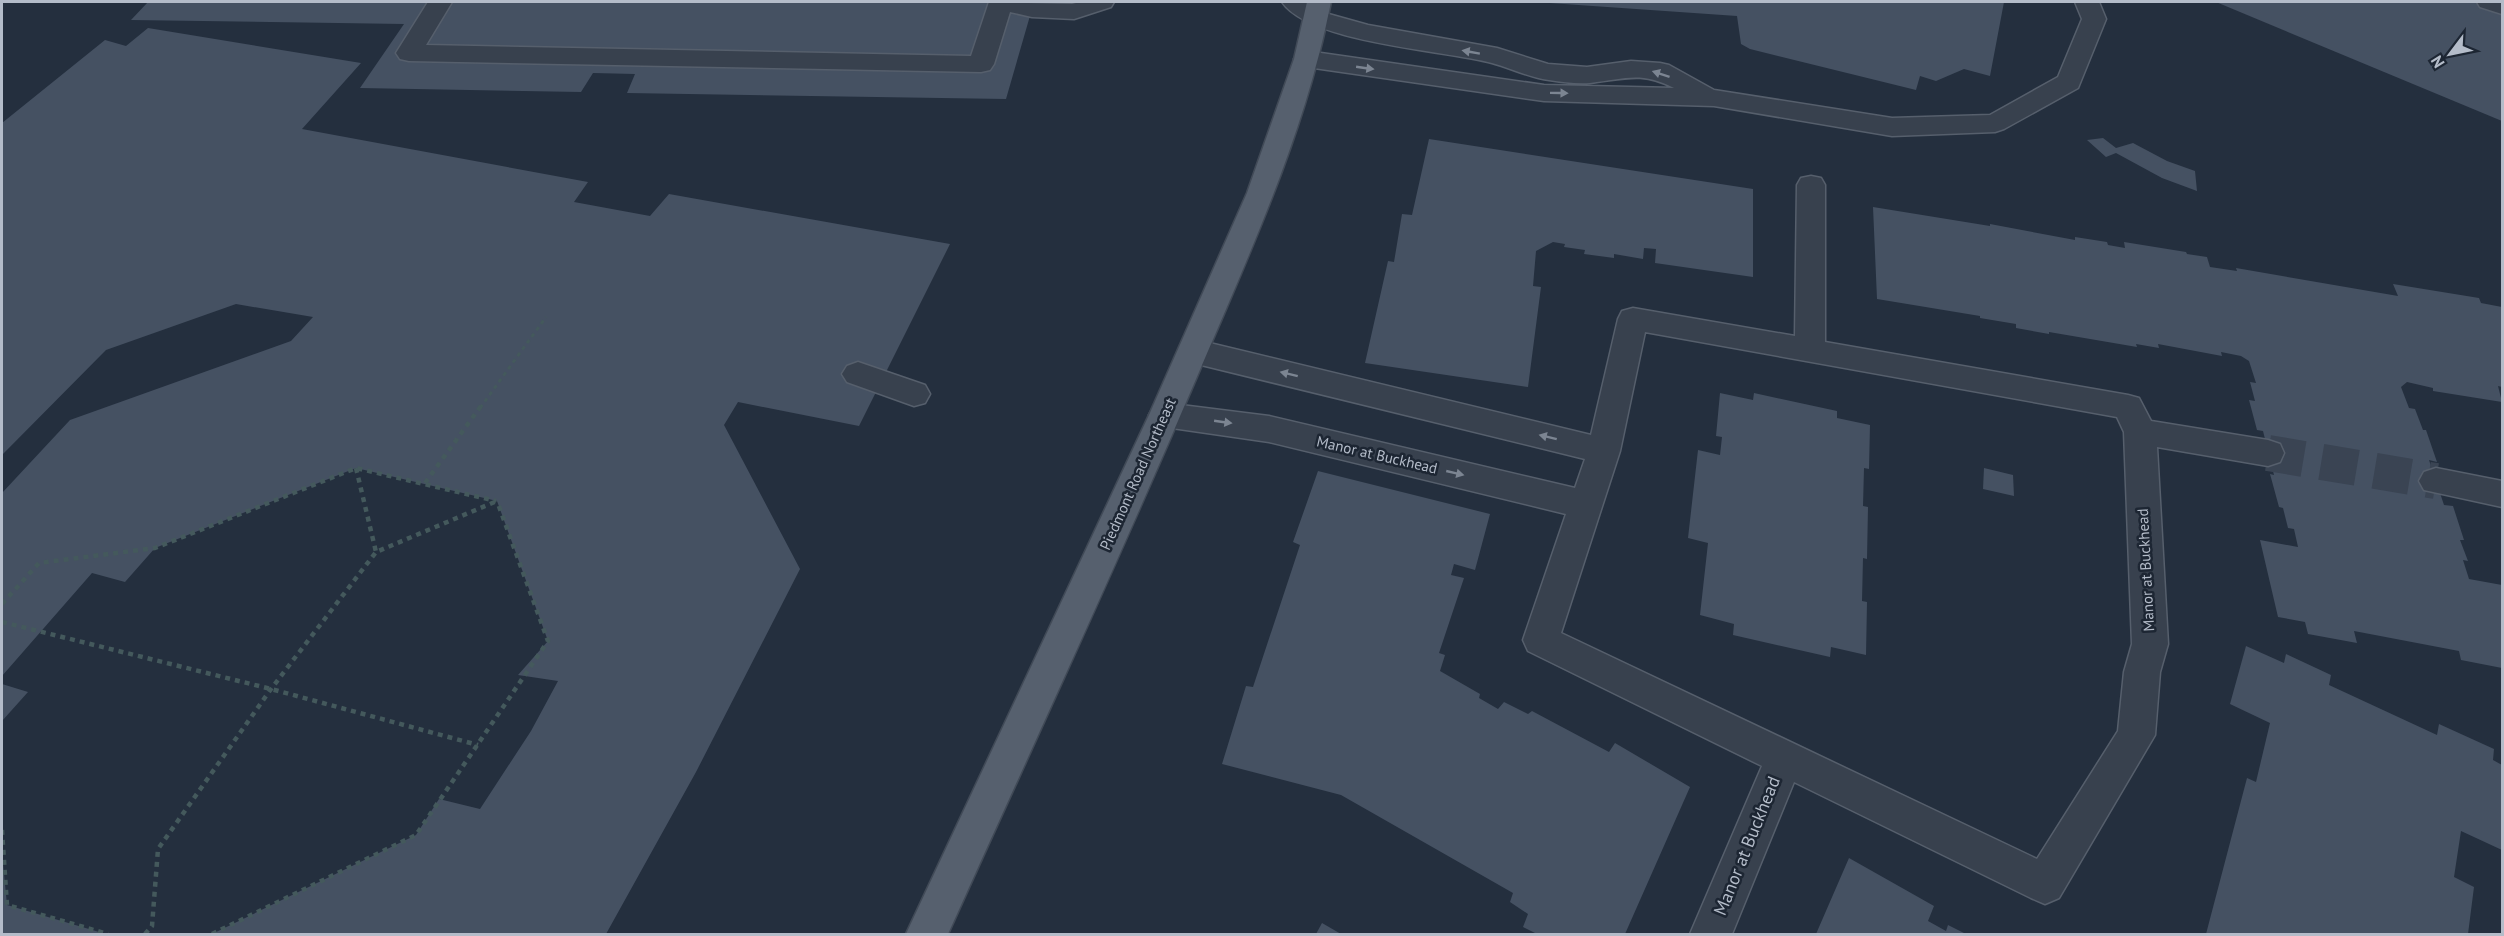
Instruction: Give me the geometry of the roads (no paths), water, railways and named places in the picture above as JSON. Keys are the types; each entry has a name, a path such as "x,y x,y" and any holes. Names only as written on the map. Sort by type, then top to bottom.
{"main road":[{"name":"Piedmont Road Northeast","path":"927,934 1166,415 1262,194 1308,59 1310,7"}],"street":[{"path":"440,2 409,53 981,64 1002,2 1032,10 1074,12 1102,2"},
{"path":"1308,59 1544,93 1714,98 1892,127 1995,123 2069,82 2094,19 2086,2"},
{"path":"2489,2 2502,7"},
{"path":"1310,7 1366,32 1497,57 1546,72 1587,75 1631,69 1660,71 1714,98"},
{"path":"1810,351 1811,185"},
{"name":"Manor at Buckhead","path":"1633,319 1810,351 2128,407 2140,432 2150,644 2142,672 2136,735 2045,884 1541,640 1604,451 1633,319"},
{"path":"1193,351 1604,451"},
{"path":"858,374 914,394"},
{"name":"Manor at Buckhead","path":"1166,415 1269,429 1587,505"},
{"path":"2140,432 2268,453"},
{"path":"2436,481 2502,494"},
{"name":"Manor at Buckhead","path":"1711,934 1784,758"}],"tunnel":[{"path":"2268,453 2436,481"}]}
